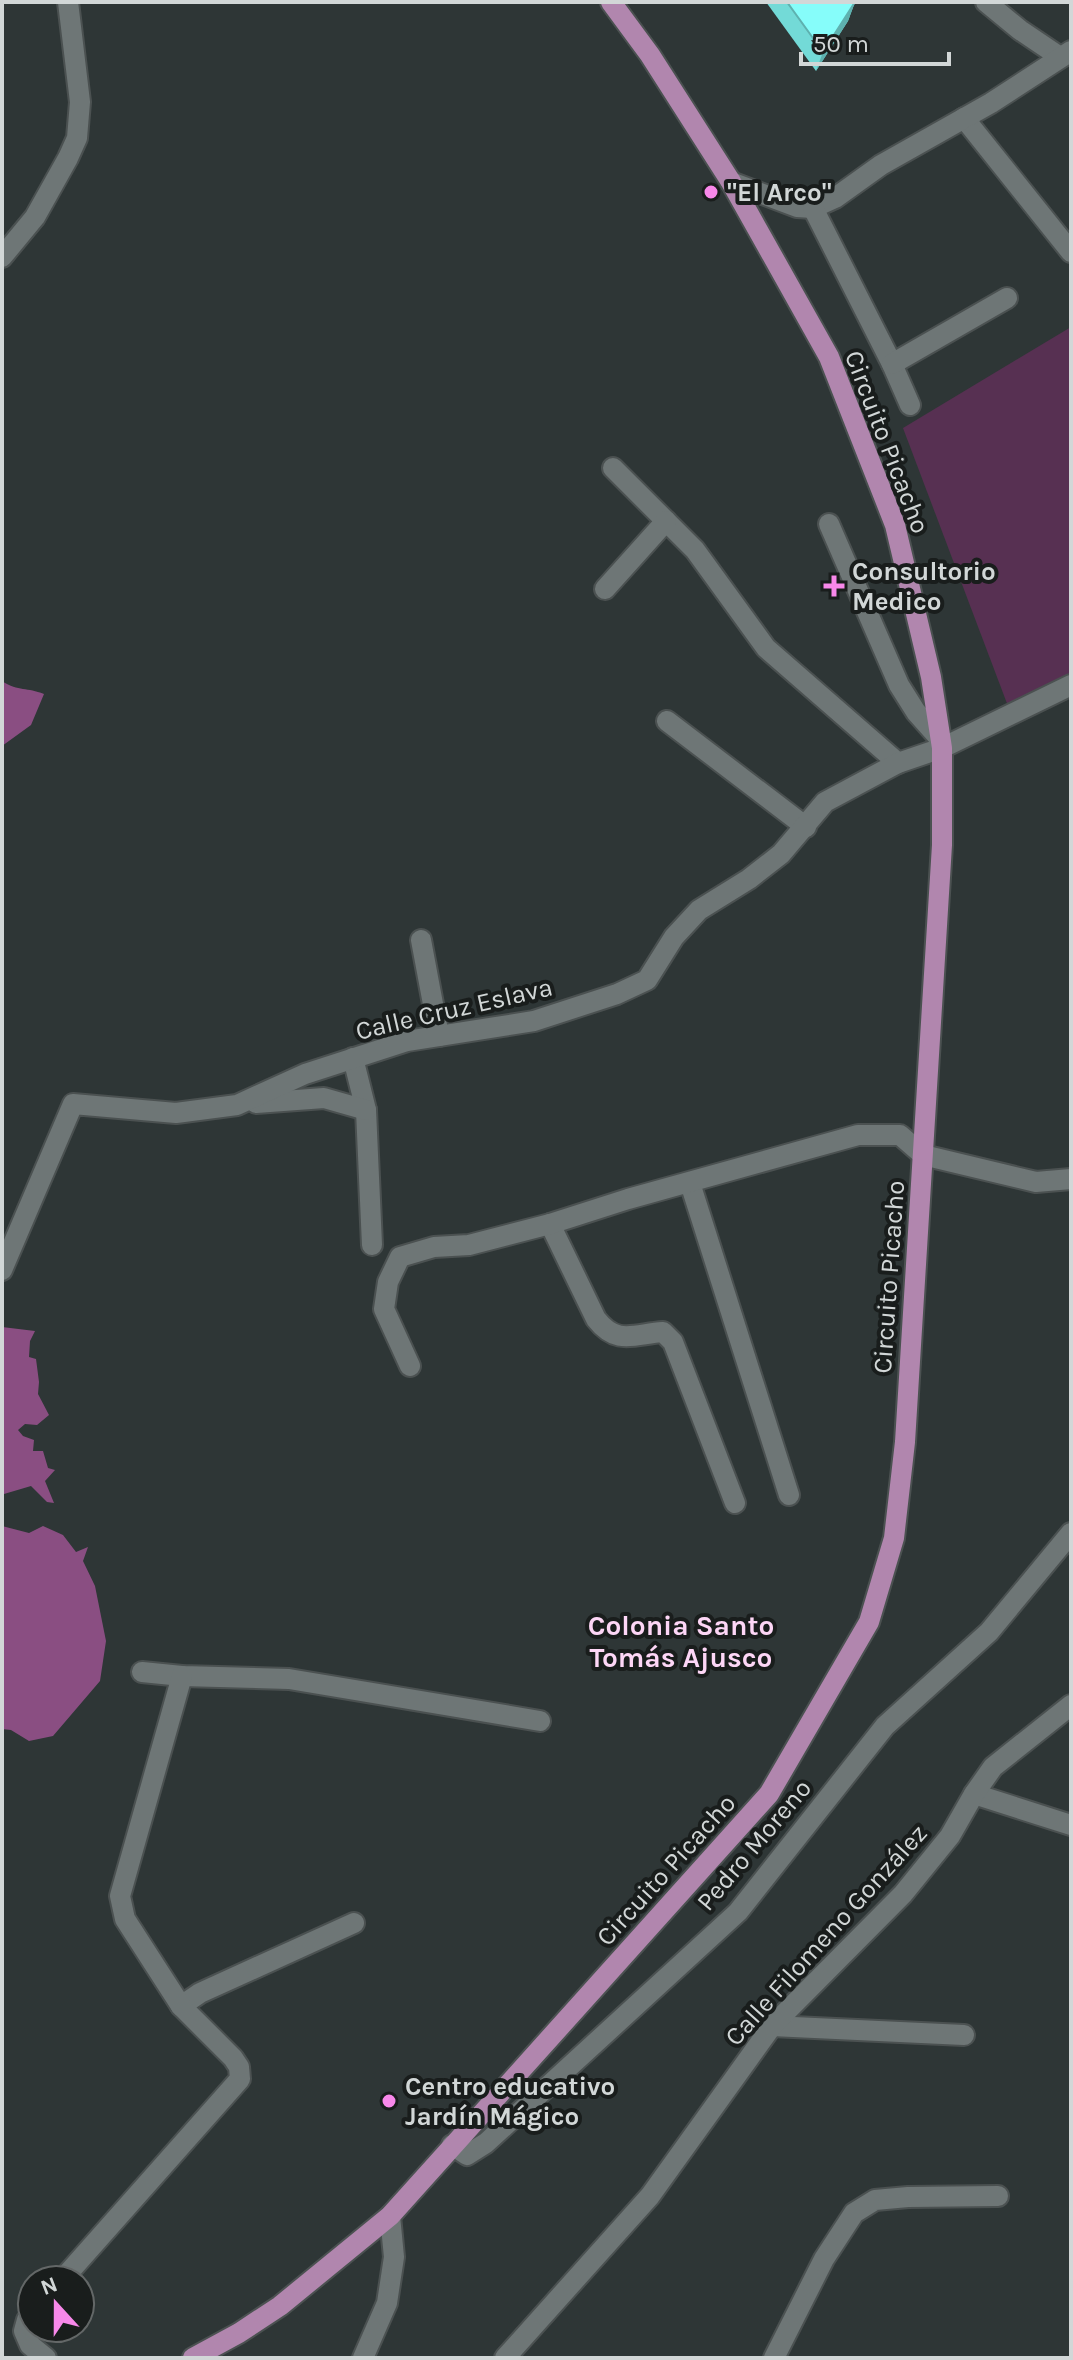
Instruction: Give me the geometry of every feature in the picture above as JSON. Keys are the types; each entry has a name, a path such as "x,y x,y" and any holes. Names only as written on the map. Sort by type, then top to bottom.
{"main road":[{"name":"Circuito Picacho","path":"193,2358 280,2306 390,2216 769,1794 869,1622 894,1538 905,1442 942,845 941,743 931,677 895,525 829,357 731,182 650,55 611,2"}],"street":[{"path":"2,257 35,217 77,138 80,102 68,2"},
{"path":"731,182 797,207 813,208 835,198 881,165 991,103 1066,54 1020,30 986,2"},
{"path":"964,118 1071,252"},
{"path":"813,208 910,405"},
{"path":"892,364 1007,298"},
{"path":"613,468 695,550 766,648 898,763"},
{"path":"605,589 666,521"},
{"path":"829,524 899,685 941,743"},
{"name":"Calle Cruz Eslava","path":"2,1270 73,1104 176,1113 237,1105 305,1074 407,1041 534,1021 617,994 647,980 674,937 699,910 749,879 781,854 825,802 898,763 1071,685"},
{"path":"667,721 806,827"},
{"path":"421,940 439,1036"},
{"path":"353,1058 366,1110 372,1245"},
{"path":"237,1105 324,1098 366,1110"},
{"path":"410,1366 384,1309 388,1282 400,1257 434,1247 469,1245 550,1224 858,1135 900,1135 923,1155 1036,1182 1071,1179"},
{"path":"690,1183 789,1495"},
{"path":"550,1224 596,1319 607,1332 620,1338 663,1332 673,1342 735,1503"},
{"name":"Pedro Moreno","path":"452,2145 467,2155 486,2143 738,1912 885,1726 989,1632 1071,1533"},
{"path":"142,1672 289,1679 540,1721"},
{"path":"76,2264 240,2079 239,2067 233,2058 181,2006 125,1919 120,1896 182,1676"},
{"name":"Calle Filomeno González","path":"505,2358 650,2196 772,2026 903,1894 950,1836 993,1767 1071,1705"},
{"path":"974,1794 1071,1825"},
{"path":"181,2006 200,1993 354,1923"},
{"path":"772,2026 964,2035"},
{"path":"774,2358 824,2259 854,2213 875,2200 998,2196"},
{"path":"363,2358 387,2303 394,2257 390,2216"},
{"path":"30,2344 46,2358"}],"shaded area":[{"path":"1071,327 1071,685 1011,714 903,428"},
{"path":"2,681 13,687 44,694 31,725 2,746"},
{"path":"2,1327 35,1331 30,1341 29,1357 36,1359 38,1394 49,1415 37,1425 25,1424 18,1430 23,1436 34,1440 33,1451 43,1451 48,1468 55,1470 45,1481 54,1503 47,1502 31,1486 2,1497"},
{"path":"2,1526 29,1533 43,1526 63,1535 76,1552 88,1547 83,1561 95,1586 106,1641 100,1681 53,1736 29,1741 11,1730 2,1729"}],"building":[{"path":"787,2 855,2 823,52"}],"place":[{"name":"\"El Arco\"","path":"711,192"},
{"name":"Consultorio Medico","path":"834,586"},
{"name":"Centro educativo Jardín Mágico","path":"389,2101"}],"district":[{"name":"Colonia Santo Tomás Ajusco","path":"681,1641"}]}
